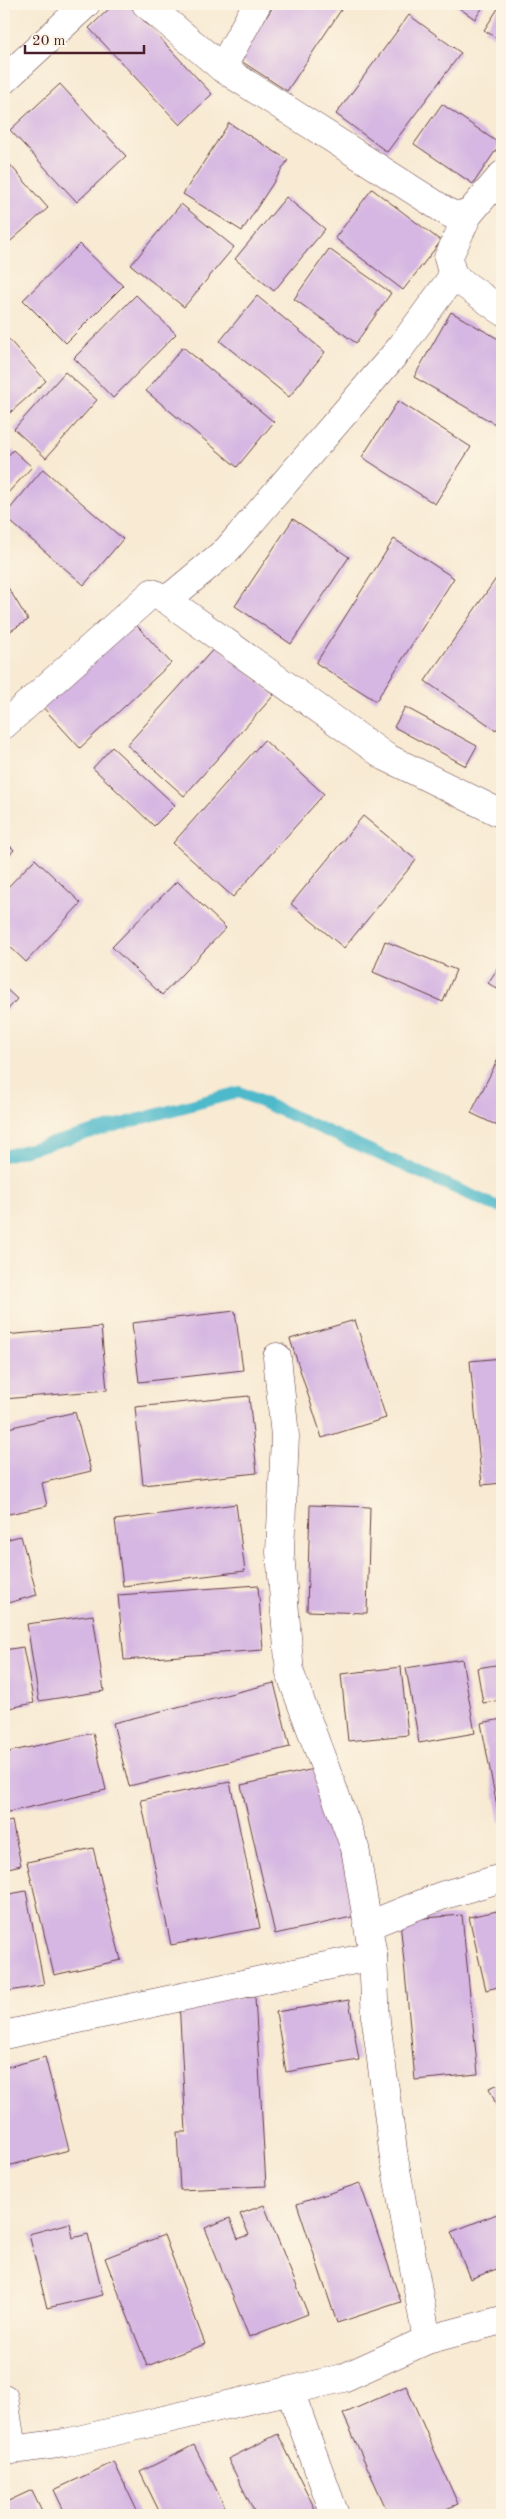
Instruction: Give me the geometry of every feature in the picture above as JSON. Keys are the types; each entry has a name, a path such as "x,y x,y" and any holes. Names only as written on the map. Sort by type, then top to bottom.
{"street":[{"path":"4,80 86,4"},
{"path":"146,4 222,68 452,215 468,215"},
{"path":"222,68 256,4"},
{"path":"502,175 468,215 448,258 453,276 502,311"},
{"path":"167,600 227,550 401,346 453,276"},
{"path":"4,725 152,593 167,600 386,757 502,814"},
{"path":"277,1357 285,1436 280,1552 290,1672 355,1848 373,1956 376,2021 394,2158 427,2340"},
{"path":"369,1925 441,1896 502,1878"},
{"path":"4,2035 373,1956"},
{"path":"4,2398 8,2450 65,2443 343,2378 427,2340 502,2320"},
{"path":"290,2391 335,2515"}],"building":[{"path":"114,4 128,4 212,94 180,125 89,28"},
{"path":"275,4 345,4 287,91 238,59"},
{"path":"453,4 485,4 475,19"},
{"path":"502,4 502,42 484,30"},
{"path":"409,15 461,53 387,152 336,114"},
{"path":"60,84 126,156 77,202 10,130"},
{"path":"442,104 500,144 473,184 414,144"},
{"path":"229,123 288,160 242,231 183,194"},
{"path":"4,158 48,208 4,247"},
{"path":"372,189 441,241 403,290 335,238"},
{"path":"286,197 325,229 274,291 235,259"},
{"path":"181,204 234,247 184,307 131,265"},
{"path":"80,244 123,286 66,343 23,300"},
{"path":"329,249 391,293 356,343 294,299"},
{"path":"136,295 176,334 113,398 74,358"},
{"path":"257,296 325,352 289,397 220,341"},
{"path":"451,312 502,341 502,428 414,377"},
{"path":"4,334 46,381 4,418"},
{"path":"183,347 274,422 237,467 146,391"},
{"path":"65,372 97,400 46,458 14,429"},
{"path":"398,401 471,447 435,504 362,457"},
{"path":"13,450 32,467 4,497 4,460"},
{"path":"43,469 123,539 84,585 4,516"},
{"path":"293,519 349,557 291,644 235,606"},
{"path":"394,539 454,578 376,701 316,663"},
{"path":"502,570 502,721 496,730 425,681"},
{"path":"4,581 28,620 4,635"},
{"path":"130,618 171,663 80,748 39,703"},
{"path":"217,645 274,695 184,796 127,745"},
{"path":"405,707 477,746 466,766 394,727"},
{"path":"264,740 324,794 233,897 173,843"},
{"path":"112,747 175,805 154,826 93,768"},
{"path":"363,816 416,860 344,948 291,904"},
{"path":"4,840 14,850 4,861"},
{"path":"35,859 81,903 26,962 4,941 4,891"},
{"path":"177,881 226,928 162,995 112,947"},
{"path":"385,941 456,970 443,1002 373,972"},
{"path":"502,962 502,992 488,983"},
{"path":"4,987 17,999 4,1014"},
{"path":"502,1051 502,1128 471,1113"},
{"path":"235,1311 243,1370 139,1382 132,1323"},
{"path":"355,1320 386,1418 322,1438 290,1339"},
{"path":"101,1327 107,1390 4,1399 4,1335"},
{"path":"502,1358 502,1483 482,1485 470,1361"},
{"path":"249,1396 257,1473 143,1485 135,1407"},
{"path":"75,1412 91,1471 42,1483 47,1506 4,1515 4,1429"},
{"path":"236,1504 245,1571 123,1586 115,1520"},
{"path":"310,1505 370,1507 367,1613 307,1611"},
{"path":"21,1536 37,1595 4,1604 4,1540"},
{"path":"258,1585 263,1650 124,1660 118,1595"},
{"path":"93,1615 104,1691 39,1701 27,1624"},
{"path":"23,1647 34,1703 4,1709 4,1650"},
{"path":"462,1659 475,1733 419,1743 406,1668"},
{"path":"502,1664 502,1700 483,1703 477,1668"},
{"path":"401,1667 408,1735 348,1741 341,1674"},
{"path":"274,1683 290,1747 129,1786 113,1723"},
{"path":"502,1719 502,1822 500,1822 481,1723"},
{"path":"93,1733 106,1790 4,1813 4,1753"},
{"path":"323,1767 356,1916 275,1934 241,1785"},
{"path":"230,1782 260,1928 171,1945 141,1800"},
{"path":"12,1821 21,1865 4,1869 4,1823"},
{"path":"93,1848 121,1960 54,1975 27,1862"},
{"path":"26,1891 44,1985 4,1992 4,1895"},
{"path":"502,1910 502,1986 486,1990 469,1917"},
{"path":"462,1915 478,2074 415,2080 400,1920"},
{"path":"255,1997 266,2186 180,2190 177,2132 186,2132 179,2000"},
{"path":"349,2000 359,2060 286,2072 276,2012"},
{"path":"45,2057 69,2150 4,2167 4,2068"},
{"path":"502,2083 502,2118 489,2088"},
{"path":"360,2183 401,2302 337,2323 297,2204"},
{"path":"264,2205 308,2314 249,2337 205,2228 230,2218 238,2239 249,2235 240,2214"},
{"path":"502,2212 502,2267 470,2279 451,2232"},
{"path":"70,2223 73,2238 88,2234 103,2295 47,2308 29,2234"},
{"path":"164,2235 205,2344 147,2366 105,2258"},
{"path":"406,2386 458,2504 432,2515 389,2515 343,2414"},
{"path":"278,2434 318,2515 256,2515 228,2459"},
{"path":"194,2445 229,2515 161,2515 140,2472"},
{"path":"114,2462 139,2515 66,2515 54,2490"},
{"path":"32,2490 44,2515 4,2515 4,2503"}],"waterway":[{"path":"4,1156 239,1092 493,1205 502,1207"}]}
